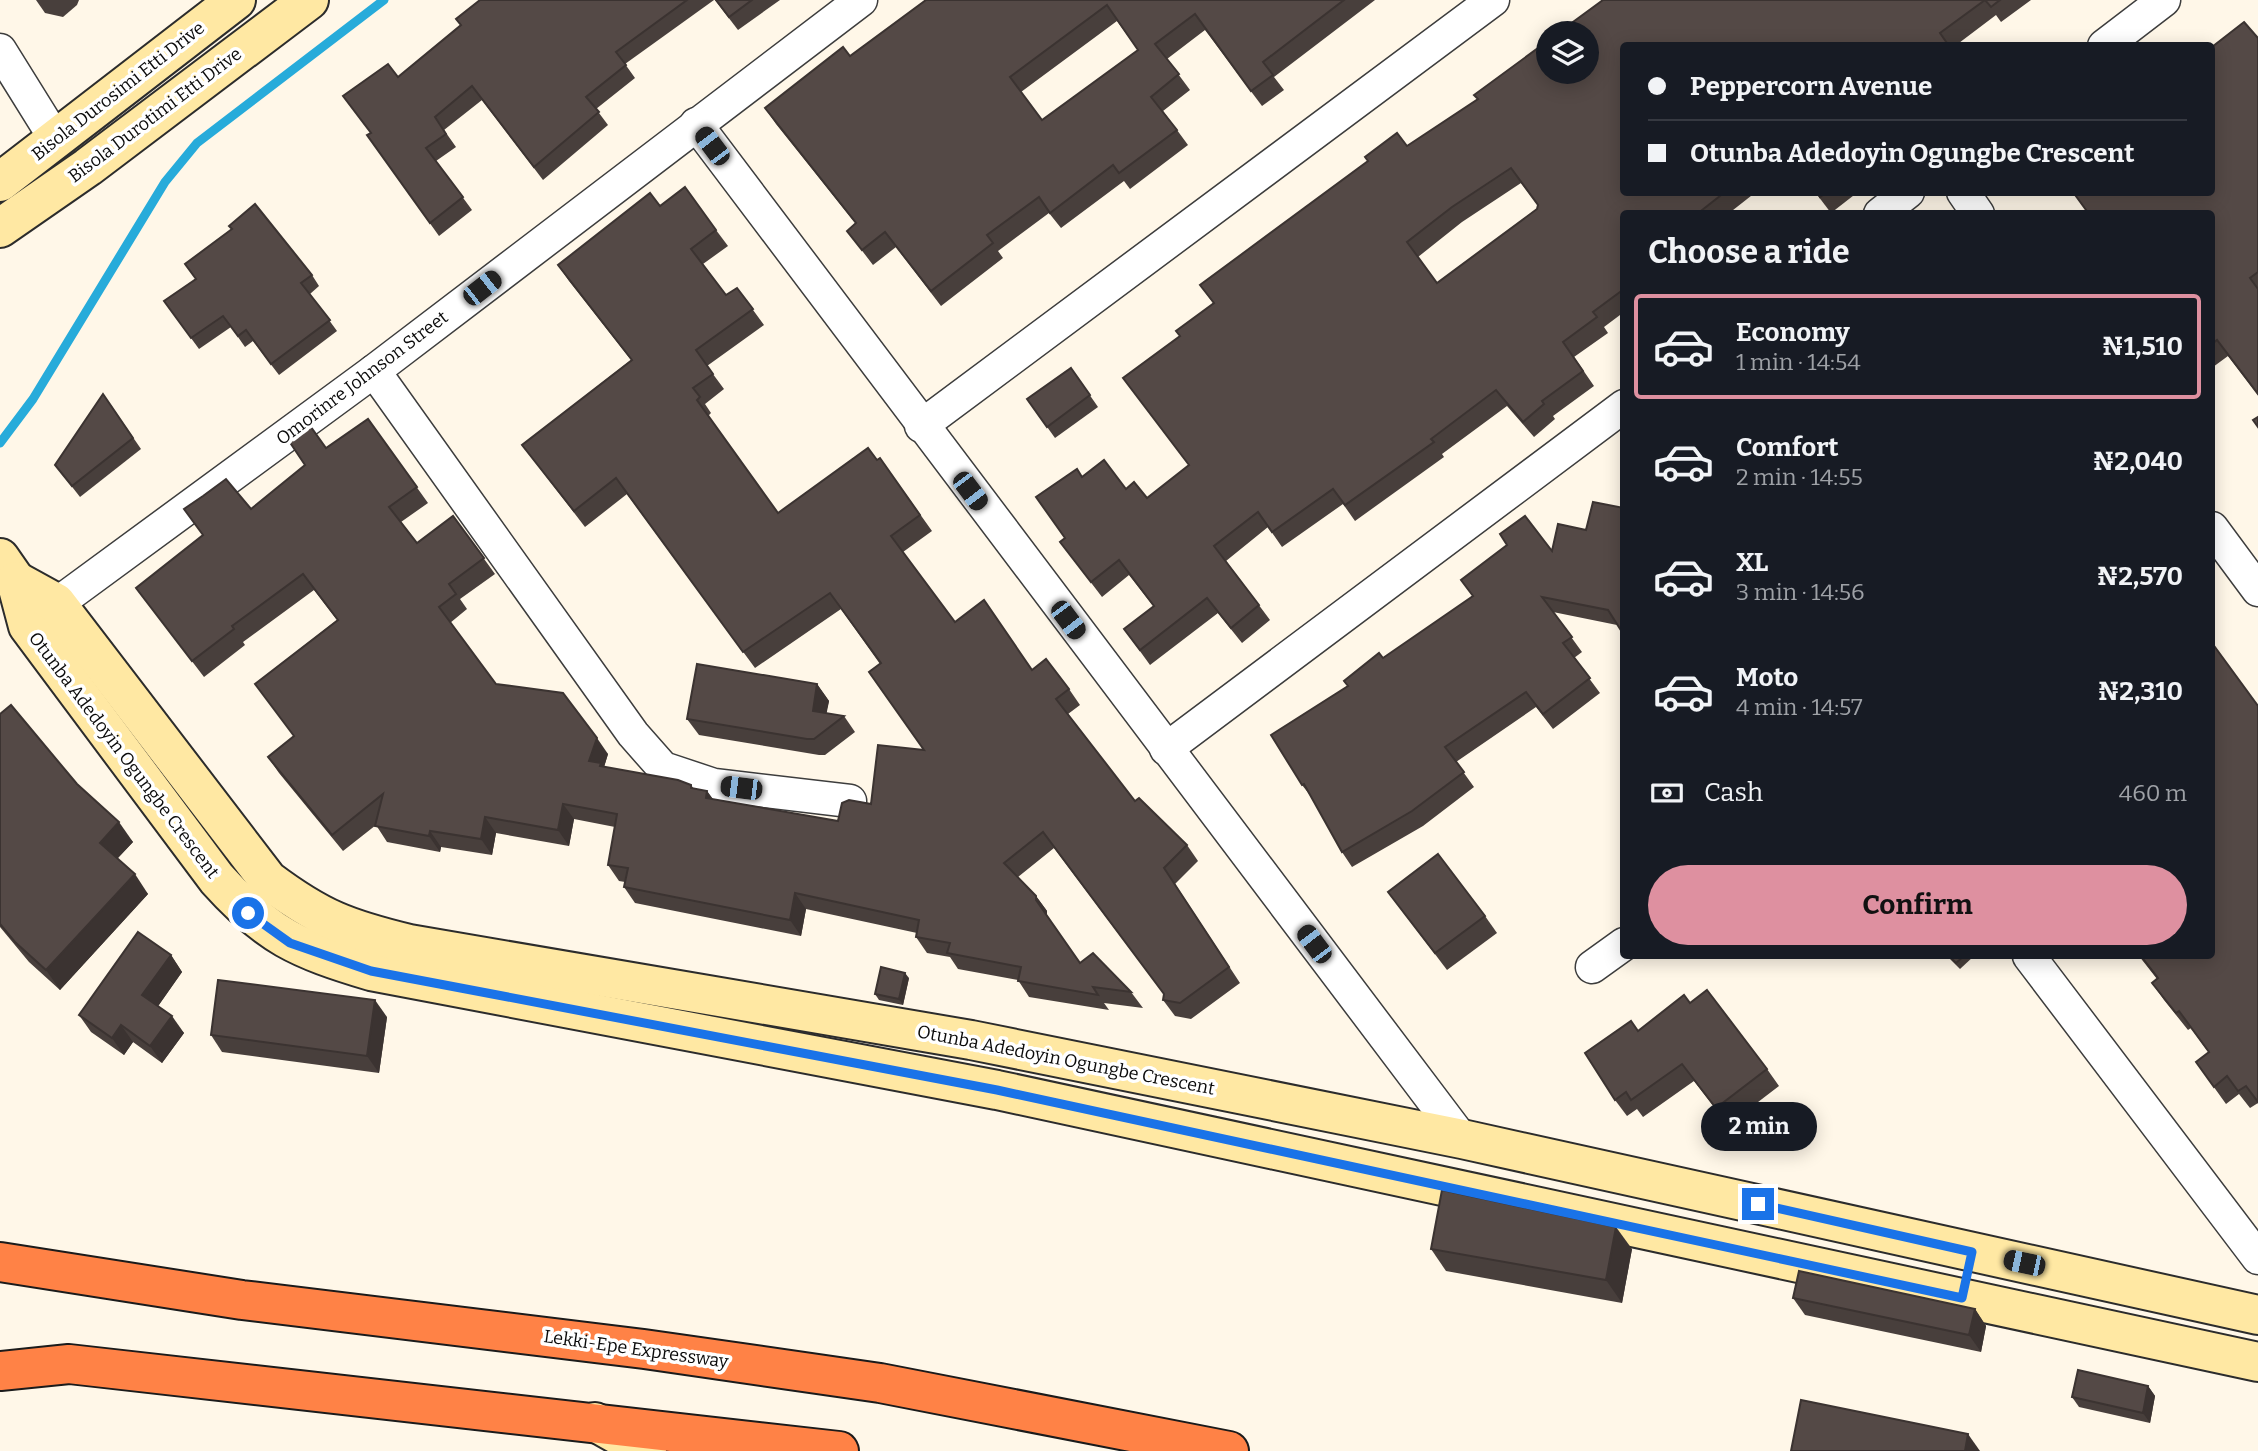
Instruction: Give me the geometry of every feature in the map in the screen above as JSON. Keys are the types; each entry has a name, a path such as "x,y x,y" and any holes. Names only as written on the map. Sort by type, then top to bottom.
{"highway":[{"name":"Lekki-Epe Expressway","path":"0,1262 241,1300 644,1349 880,1383 1229,1451"},
{"path":"0,1287 241,1300"},
{"path":"0,1350 69,1364 593,1421 839,1451"},
{"path":"0,1371 69,1364"}],"street":[{"name":"Bisola Durosimi Etti Drive","path":"0,182 236,0"},
{"name":"Bisola Durotimi Etti Drive","path":"0,228 88,167 309,0"},
{"name":"Omorinre Johnson Street","path":"42,615 374,370 861,0"},
{"path":"921,426 1493,0"},
{"path":"2109,42 2164,0"},
{"path":"0,50 56,140"},
{"path":"696,124 921,426 1462,1139"},
{"path":"1885,210 1903,196"},
{"path":"374,370 633,734 663,768 714,785 850,801"},
{"path":"1167,749 1620,414"},
{"path":"2215,532 2258,590"},
{"name":"Otunba Adedoyin Ogungbe Crescent","path":"8,570 42,615 268,880 305,908 349,929 409,944 971,1040 1462,1139 2258,1315"},
{"name":"Otunba Adedoyin Ogungbe Crescent","path":"42,615 217,879 248,913 290,943 371,971 997,1090 2258,1362"},
{"path":"1592,967 1620,947"},
{"path":"2030,959 2258,1258"},
{"path":"744,1042 752,1003"},
{"path":"1962,1298 1972,1252"},
{"path":"593,1421 647,1451"}],"building":[{"path":"480,0 687,0 616,52 626,65 586,97 599,112 534,167 472,86 435,117 446,134 426,148 463,197 430,223 367,135 371,133 343,96 388,64 398,77 461,25 456,19"},
{"path":"716,0 752,0 729,17"},
{"path":"926,0 1344,0 1263,62 1273,75 1251,91 1195,14 1155,44 1179,74 1151,97 1177,130 1119,173 1113,165 1050,213 1039,197 987,235 993,243 931,291 885,232 862,250 847,231 856,223 765,108 843,47 850,56","holes":["1107,5 1138,50 1042,120 1010,77"]},
{"path":"1603,0 1985,0 1940,33 1946,42 1620,42 1620,196 1720,196 1702,210 1620,210 1620,292 1593,312 1597,317 1563,342 1583,371 1542,401 1544,404 1523,422 1496,390 1431,439 1434,442 1345,505 1333,489 1272,532 1258,512 1214,546 1259,605 1231,628 1207,598 1140,650 1124,629 1154,606 1119,560 1091,582 1060,542 1065,538 1036,497 1077,469 1082,477 1104,460 1126,489 1134,482 1147,498 1189,465 1123,378 1180,336 1176,331 1214,303 1200,285 1368,161 1365,157 1397,133 1407,146 1478,99 1474,95 1536,50 1536,84 1599,84 1599,21 1574,21","holes":["1511,168 1538,205 1537,209 1437,283 1407,242 1452,207"]},
{"path":"1985,0 2000,0 1991,7"},
{"path":"2244,22 2258,38 2258,272 2250,278 2258,289 2258,394 2217,340 2215,342 2215,210 2086,210 2076,196 2215,196 2215,45"},
{"path":"685,187 716,230 691,249 726,295 737,288 753,309 696,350 713,374 693,388 700,397 697,400 778,513 868,448 877,460 880,458 920,515 891,536 955,622 984,600 1032,670 1046,659 1069,689 1056,699 1135,801 1139,798 1187,845 1164,868 1229,967 1180,1003 1163,1000 1164,994 1043,832 1004,863 1036,896 1036,900 1080,963 1093,953 1131,992 1093,987 1098,995 1018,981 1021,967 947,953 950,943 916,937 919,920 795,893 790,920 624,887 628,868 608,865 617,814 563,804 558,830 485,817 481,839 430,831 429,836 375,826 383,794 332,835 268,757 294,736 255,684 338,620 303,574 232,626 234,629 192,661 136,588 203,535 184,509 226,479 251,509 305,465 287,438 308,423 326,448 368,419 417,487 389,507 417,543 453,516 484,558 449,584 456,594 439,607 496,684 563,693 597,738 589,761 601,763 600,766 678,780 691,785 691,788 707,791 706,798 838,821 842,803 849,800 871,804 878,745 924,750 869,672 881,663 830,593 743,652 616,478 574,511 522,445 632,360 558,265 650,193 660,206"},
{"path":"255,204 312,275 301,283 330,320 271,364 246,330 238,336 223,316 191,338 164,301 196,279 185,264 232,229 229,226"},
{"path":"1071,368 1090,395 1047,427 1027,399"},
{"path":"103,394 133,438 72,486 55,465"},
{"path":"1593,502 1620,507 1620,629 1608,610 1542,597 1572,637 1563,643 1590,678 1543,714 1526,692 1445,747 1464,772 1412,811 1342,852 1304,784 1302,785 1271,735 1348,686 1344,681 1379,653 1383,658 1473,596 1461,580 1507,545 1500,534 1525,516 1552,551 1558,524 1586,530"},
{"path":"2215,647 2258,706 2258,1102 2246,1086 2238,1091 2227,1076 2214,1087 2196,1062 2209,1052 2179,1011 2176,1013 2152,983 2158,978 2143,959 2215,959"},
{"path":"697,664 817,684 813,711 844,716 814,739 687,719"},
{"path":"11,705 77,784 119,822 100,843 135,874 46,970 15,942 0,924 0,714"},
{"path":"1438,854 1485,916 1435,953 1388,892"},
{"path":"138,932 171,955 142,995 172,1016 150,1046 121,1025 112,1038 79,1015"},
{"path":"881,967 905,973 899,999 875,994"},
{"path":"218,980 375,1000 367,1056 211,1035"},
{"path":"1707,990 1767,1069 1716,1108 1682,1064 1631,1100 1626,1092 1615,1100 1585,1053 1631,1021 1638,1031 1684,995 1690,1003"},
{"path":"1442,1190 1616,1227 1606,1280 1431,1249"},
{"path":"1799,1271 1975,1309 1969,1335 1793,1298"},
{"path":"2078,1370 2148,1386 2143,1413 2072,1397"},
{"path":"1801,1400 1968,1434 1965,1451 1791,1451"}],"waterway":[{"path":"0,443 33,399 165,182 197,143 384,0"}],"route":[{"path":"248,913 290,943 371,971 997,1090 1962,1298 1972,1252 1758,1204"}]}
